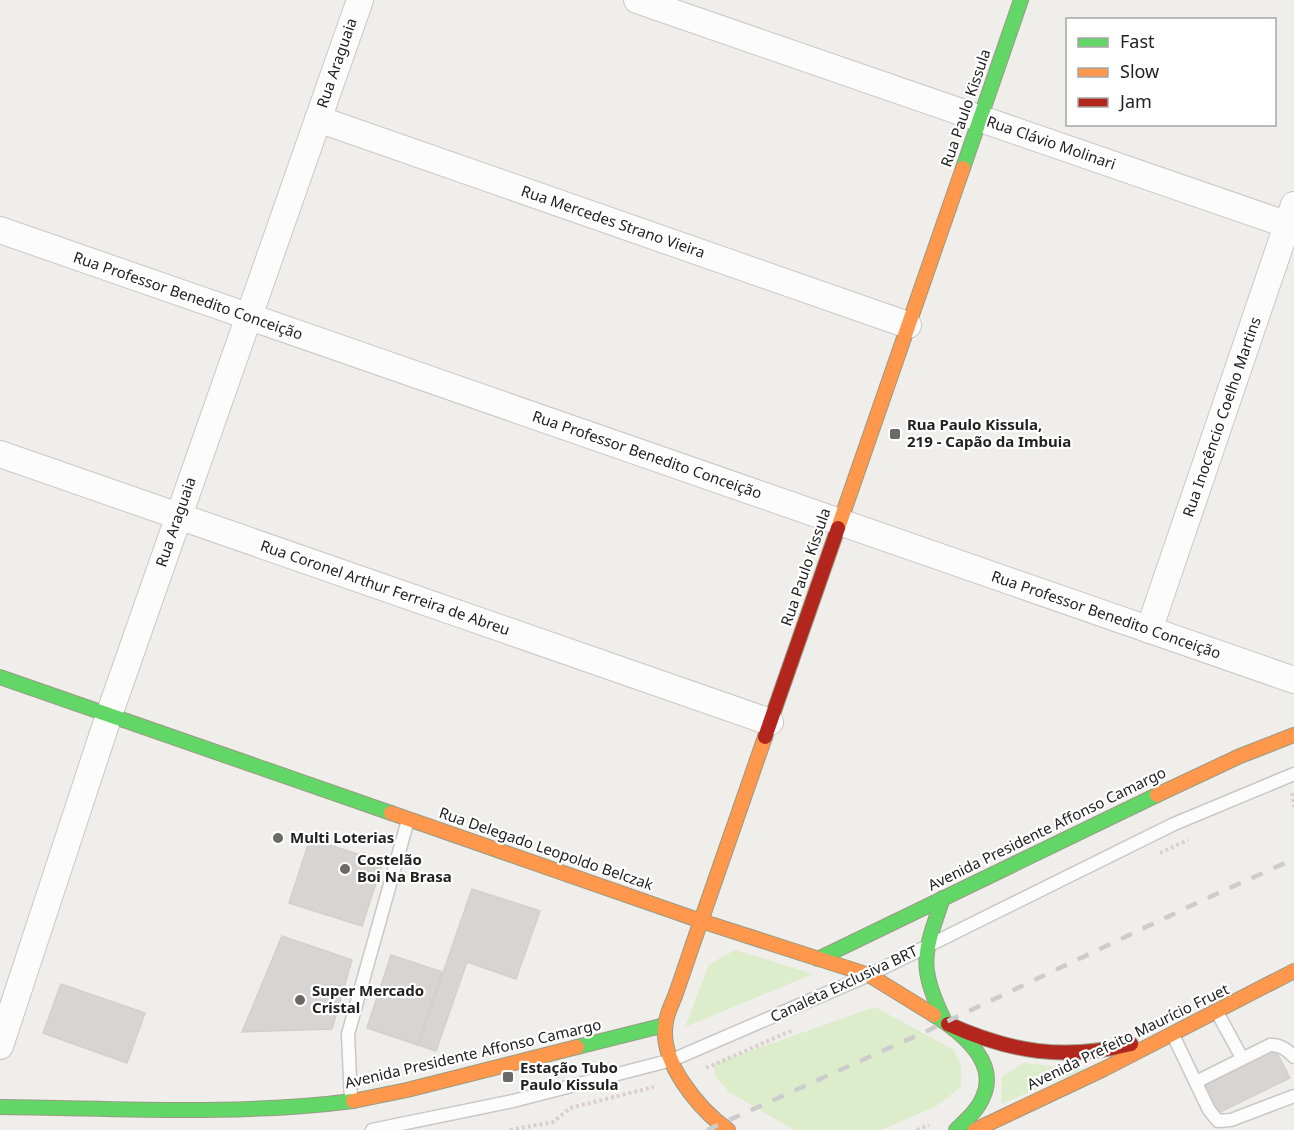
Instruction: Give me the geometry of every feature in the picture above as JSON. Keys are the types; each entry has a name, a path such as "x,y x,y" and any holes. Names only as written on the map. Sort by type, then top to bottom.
{"main road":[{"name":"Rua Paulo Kissula","path":"665,1025 1021,0"},
{"name":"Rua Delegado Leopoldo Belczak","path":"0,677 701,921 869,975 945,1023 977,1051 986,1065 987,1081 984,1096 977,1108 956,1130"},
{"name":"Avenida Presidente Affonso Camargo","path":"818,959 1200,774 1294,735"},
{"path":"943,898 927,946 926,974 945,1023 976,1037 1011,1047 1051,1052 1091,1051 1124,1046 1187,1027"},
{"name":"Avenida Prefeito Maurício Fruet","path":"975,1130 1104,1069 1294,971"},
{"name":"Avenida Presidente Affonso Camargo","path":"0,1107 283,1107 351,1101 418,1087 665,1025"},
{"path":"665,1025 672,1060 680,1080 697,1102 728,1130"}],"street":[{"name":"Rua Araguaia","path":"0,1046 109,715 360,0"},
{"name":"Rua Clávio Molinari","path":"638,0 980,118 1292,219"},
{"name":"Rua Mercedes Strano Vieira","path":"318,119 908,325"},
{"name":"Rua Inocêncio Coelho Martins","path":"1149,630 1292,219"},
{"name":"Rua Professor Benedito Conceição","path":"0,230 1294,680"},
{"name":"Rua Coronel Arthur Ferreira de Abreu","path":"0,454 770,722"}],"lane":[{"name":"Canaleta Exclusiva BRT","path":"372,1130 513,1101 672,1060 869,975 1174,824 1294,774"},
{"path":"351,1101 348,1034 408,819"},
{"path":"1217,1012 1242,1058"},
{"path":"1173,1034 1209,1110 1218,1120 1231,1120 1294,1096"},
{"path":"1196,1082 1263,1048 1276,1044 1289,1051 1294,1057"}],"path":[{"path":"1281,799 1294,794"},
{"path":"1152,857 1194,837"},
{"path":"704,1069 802,1026"},
{"path":"510,1130 553,1122 570,1108 662,1085"},
{"path":"917,1130 933,1123"}],"green space":[{"path":"735,950 813,974 685,1027 709,964"},
{"path":"875,1007 954,1050 961,1065 961,1087 935,1107 881,1130 794,1130 729,1092 716,1077 713,1064"},
{"path":"1023,1063 1085,1069 1001,1104 1002,1077"}],"building":[{"path":"310,839 383,862 362,926 289,903"},
{"path":"472,889 540,911 516,979 467,962 436,1051 418,1045"},
{"path":"282,936 352,960 332,1029 242,1032"},
{"path":"391,955 442,972 418,1045 367,1028"},
{"path":"61,984 145,1013 127,1063 43,1033"},
{"path":"1275,1049 1290,1078 1216,1114 1202,1086"}],"railway":[{"path":"707,1130 929,1030 1294,859"}],"traffic: fast":[{"path":"963,168 1021,0"},
{"path":"0,677 391,813"},
{"path":"818,959 1157,795"},
{"path":"943,898 931,934 926,960 930,987 945,1022"},
{"path":"934,1015 966,1039 982,1060 986,1072 987,1084 981,1102 956,1130"},
{"path":"577,1047 665,1025"},
{"path":"0,1107 221,1110 309,1106 353,1101"}],"traffic: slow":[{"path":"838,528 963,168"},
{"path":"1157,795 1240,756 1294,735"},
{"path":"391,813 701,921 765,737"},
{"path":"728,1130 705,1110 683,1083 674,1068 665,1037 667,1015 701,921 869,975 934,1015"},
{"path":"975,1130 1104,1069 1294,971"},
{"path":"353,1101 407,1090 577,1047"}],"traffic: jam":[{"path":"765,737 838,528"},
{"path":"948,1024 993,1041 1038,1051 1083,1052 1131,1044"}],"place":[{"name":"Rua Paulo Kissula, 219 - Capão da Imbuia","path":"895,434"},
{"name":"Multi Loterias","path":"278,838"},
{"name":"Costelão Boi Na Brasa","path":"345,869"},
{"name":"Super Mercado Cristal","path":"300,1000"},
{"name":"Estação Tubo Paulo Kissula","path":"508,1077"}]}
